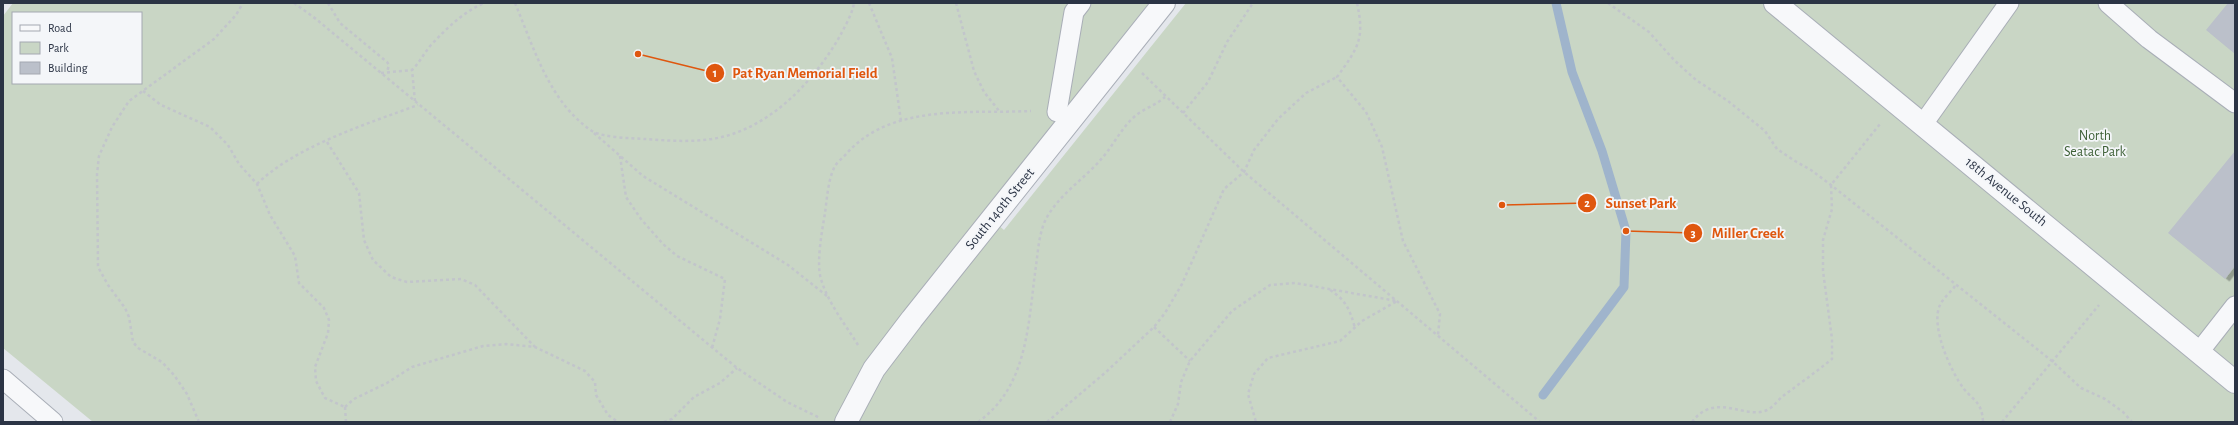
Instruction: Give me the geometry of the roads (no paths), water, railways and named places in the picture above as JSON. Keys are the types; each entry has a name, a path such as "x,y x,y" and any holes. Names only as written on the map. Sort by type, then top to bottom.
{"street":[{"name":"South 140th Street","path":"846,422 874,369 1164,3"},
{"name":"18th Avenue South","path":"1775,3 2235,382"}],"lane":[{"path":"1057,112 1074,12 1081,3"},
{"path":"1923,124 2009,3"},
{"path":"2108,3 2149,38 2235,103"},
{"path":"2199,352 2235,306"},
{"path":"3,379 53,422"}],"waterway":[{"path":"1543,395 1624,287 1626,231 1602,151 1572,72 1556,3"}],"place":[{"name":"Pat Ryan Memorial Field","path":"638,54"},
{"name":"Sunset Park","path":"1502,205"},
{"name":"Miller Creek","path":"1626,231"}],"park label":[{"name":"North Seatac Park","path":"2095,144"}]}
